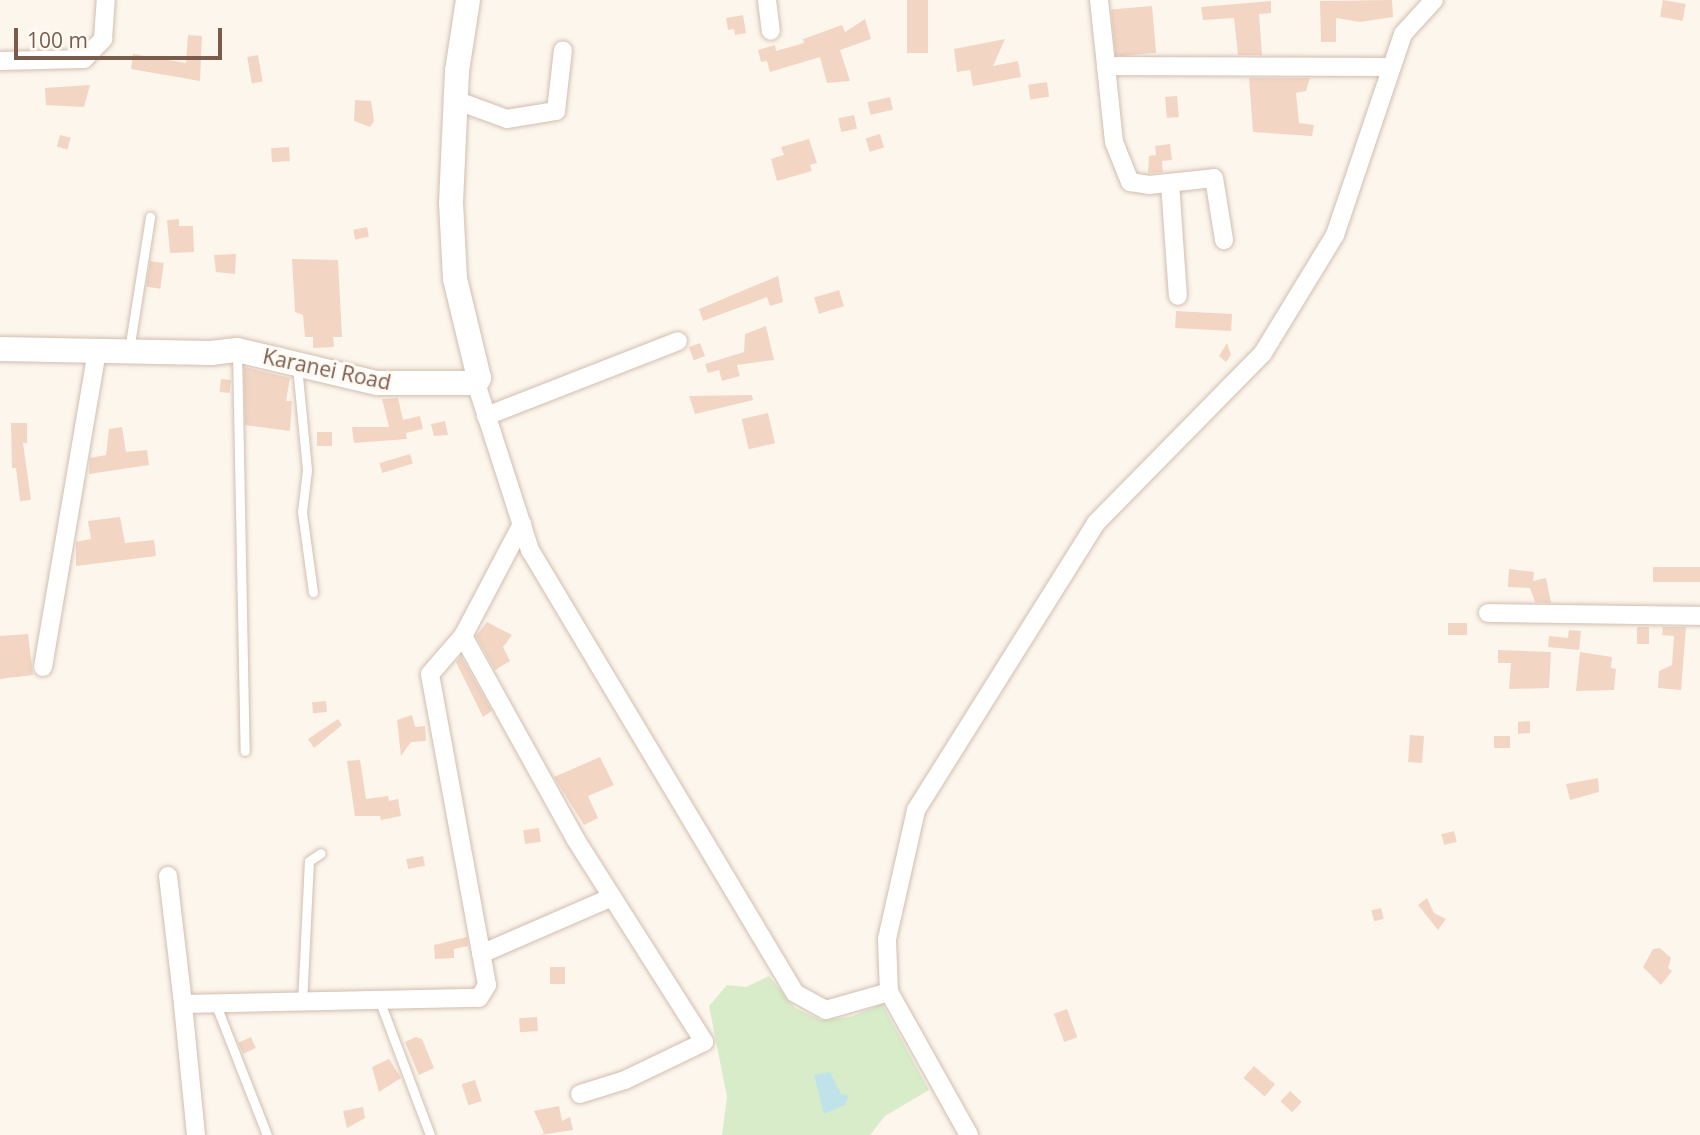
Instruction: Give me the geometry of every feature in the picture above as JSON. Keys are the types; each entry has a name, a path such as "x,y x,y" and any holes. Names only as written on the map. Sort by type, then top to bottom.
{"street":[{"path":"0,61 84,59 103,39 106,0"},
{"path":"468,0 455,100 452,203 455,279 479,378 476,383 530,550 795,993 826,1010 889,992"},
{"path":"766,0 771,31"},
{"path":"1099,0 1114,142 1130,182 1170,183 1214,178 1224,240"},
{"path":"969,1135 889,992 887,939 916,810 1096,523 1263,353 1335,235 1403,34 1434,0"},
{"path":"455,100 507,119 556,111 562,50"},
{"path":"1106,66 1391,67"},
{"path":"1170,183 1178,296"},
{"path":"486,416 678,341"},
{"name":"Karanei Road","path":"0,349 237,350 377,383 476,383"},
{"path":"43,667 97,351"},
{"path":"183,1004 302,1004 478,998 487,985 430,674 463,635 522,524"},
{"path":"1488,613 1700,616"},
{"path":"463,635 612,897 704,1042 625,1080 580,1094"},
{"path":"168,876 196,1135"},
{"path":"481,954 612,897"}],"lane":[{"path":"128,351 150,217"},
{"path":"237,350 245,751"},
{"path":"297,364 307,470 302,512 313,592"},
{"path":"302,1004 309,861 321,853"},
{"path":"380,1002 430,1135"},
{"path":"216,1005 267,1135"}],"green space":[{"path":"769,976 795,1008 821,1020 850,1017 882,1004 929,1090 885,1116 870,1135 722,1135 727,1097 709,1006 727,985 746,987"}],"water":[{"path":"830,1072 841,1094 849,1096 845,1105 824,1114 814,1075"}],"building":[{"path":"907,0 928,0 928,53 907,53"},
{"path":"1392,0 1393,17 1360,22 1336,18 1336,42 1321,42 1320,1"},
{"path":"1663,0 1686,4 1683,21 1660,17"},
{"path":"1271,1 1271,13 1259,14 1262,55 1238,55 1234,18 1203,20 1201,7"},
{"path":"1152,6 1156,53 1115,56 1111,10"},
{"path":"743,15 746,33 735,35 734,29 728,30 726,18"},
{"path":"865,19 871,39 840,50 850,81 827,83 820,57 770,72 767,61 761,62 758,50 775,45 776,51 804,43 803,39 842,25 845,32"},
{"path":"188,35 202,36 200,81 131,69 133,54 186,63"},
{"path":"1005,39 993,66 1018,61 1021,77 973,86 970,70 957,72 954,49"},
{"path":"258,55 263,82 252,83 247,57"},
{"path":"1249,78 1310,78 1306,91 1296,93 1299,123 1314,125 1312,136 1253,132"},
{"path":"1047,82 1049,97 1030,99 1028,85"},
{"path":"90,85 84,107 46,105 45,88"},
{"path":"1177,96 1179,117 1167,118 1165,97"},
{"path":"890,97 893,110 871,115 868,102"},
{"path":"355,100 371,101 374,121 370,127 354,121"},
{"path":"854,115 857,129 841,132 838,118"},
{"path":"880,134 884,147 870,152 866,138"},
{"path":"60,135 71,138 68,149 57,147"},
{"path":"809,139 817,163 810,165 812,171 777,181 771,159 784,155 781,147"},
{"path":"1170,144 1172,160 1162,161 1163,172 1148,173 1149,156 1156,155 1155,146"},
{"path":"289,147 290,161 272,162 271,148"},
{"path":"179,219 179,226 193,226 194,252 170,253 167,220"},
{"path":"367,227 369,237 355,239 353,230"},
{"path":"236,254 235,274 216,272 214,255"},
{"path":"292,259 338,260 342,337 333,337 334,347 313,348 313,337 305,337 303,315 295,312"},
{"path":"150,261 164,263 160,289 146,287"},
{"path":"778,276 783,302 770,306 767,297 703,321 699,309"},
{"path":"839,290 844,306 819,314 814,298"},
{"path":"1176,311 1232,314 1231,331 1175,328"},
{"path":"766,326 774,360 737,365 740,376 722,381 719,370 708,373 705,364 744,352 745,334"},
{"path":"700,343 705,356 694,360 689,347"},
{"path":"1227,343 1231,355 1226,362 1219,356"},
{"path":"244,367 290,378 286,401 292,401 290,431 245,425"},
{"path":"221,379 231,380 230,393 220,392"},
{"path":"752,395 753,400 695,414 689,396"},
{"path":"398,398 403,420 420,416 423,429 406,433 407,439 354,443 352,427 389,427 382,399"},
{"path":"768,413 775,443 749,449 742,419"},
{"path":"445,421 448,435 434,436 431,424"},
{"path":"11,423 27,423 27,443 23,443 31,500 20,501 16,468 12,468"},
{"path":"122,427 126,452 147,450 149,465 89,474 90,458 106,455 109,429"},
{"path":"317,432 332,432 332,446 317,446"},
{"path":"410,454 413,464 382,473 379,463"},
{"path":"120,517 125,543 154,540 156,556 76,566 76,542 91,539 88,521"},
{"path":"1653,567 1700,567 1700,582 1653,582"},
{"path":"1509,569 1534,572 1533,581 1546,578 1551,603 1535,602 1530,588 1508,587"},
{"path":"487,622 512,635 503,647 510,661 495,670 476,636"},
{"path":"1448,623 1467,623 1467,635 1448,635"},
{"path":"1637,627 1649,627 1649,644 1637,644"},
{"path":"1663,627 1686,627 1681,690 1658,688 1659,671 1672,665 1674,636 1662,635"},
{"path":"1569,630 1581,631 1579,650 1548,647 1549,636 1568,638"},
{"path":"28,634 33,675 0,679 0,636"},
{"path":"1498,650 1551,652 1549,688 1509,689 1511,663 1498,663"},
{"path":"1580,652 1612,657 1611,668 1616,669 1614,690 1576,691"},
{"path":"461,656 492,711 483,717 456,662"},
{"path":"326,701 327,712 313,713 312,702"},
{"path":"412,715 415,727 425,726 426,741 411,742 401,756 397,720"},
{"path":"338,719 342,725 314,748 308,739"},
{"path":"1530,721 1530,733 1518,734 1518,722"},
{"path":"1410,735 1424,736 1422,763 1408,762"},
{"path":"1494,736 1510,736 1510,748 1494,748"},
{"path":"600,757 614,785 588,796 598,818 584,825 554,777"},
{"path":"360,760 366,799 388,796 389,801 398,799 401,816 381,820 380,816 355,816 347,761"},
{"path":"1598,778 1599,792 1570,800 1566,784"},
{"path":"539,828 541,842 525,844 523,830"},
{"path":"1454,831 1457,842 1444,845 1441,834"},
{"path":"423,856 425,866 408,869 406,859"},
{"path":"1427,898 1434,913 1446,919 1438,930 1418,905"},
{"path":"1381,908 1384,919 1374,921 1371,911"},
{"path":"467,937 468,946 454,949 454,958 435,959 434,945"},
{"path":"1660,948 1671,958 1668,968 1672,971 1661,985 1643,967 1653,949"},
{"path":"550,967 565,967 565,984 550,984"},
{"path":"1067,1009 1077,1037 1064,1042 1054,1014"},
{"path":"537,1017 538,1031 520,1032 519,1018"},
{"path":"251,1037 256,1048 243,1054 238,1043"},
{"path":"416,1037 422,1039 434,1068 419,1075 405,1042"},
{"path":"389,1059 401,1078 379,1092 372,1067"},
{"path":"1254,1066 1275,1084 1265,1096 1244,1078"},
{"path":"475,1080 482,1101 468,1105 462,1084"},
{"path":"1290,1091 1302,1102 1292,1112 1280,1101"},
{"path":"559,1106 562,1121 570,1117 573,1130 540,1135 544,1133 534,1111"},
{"path":"363,1107 365,1118 347,1128 343,1111"}]}
